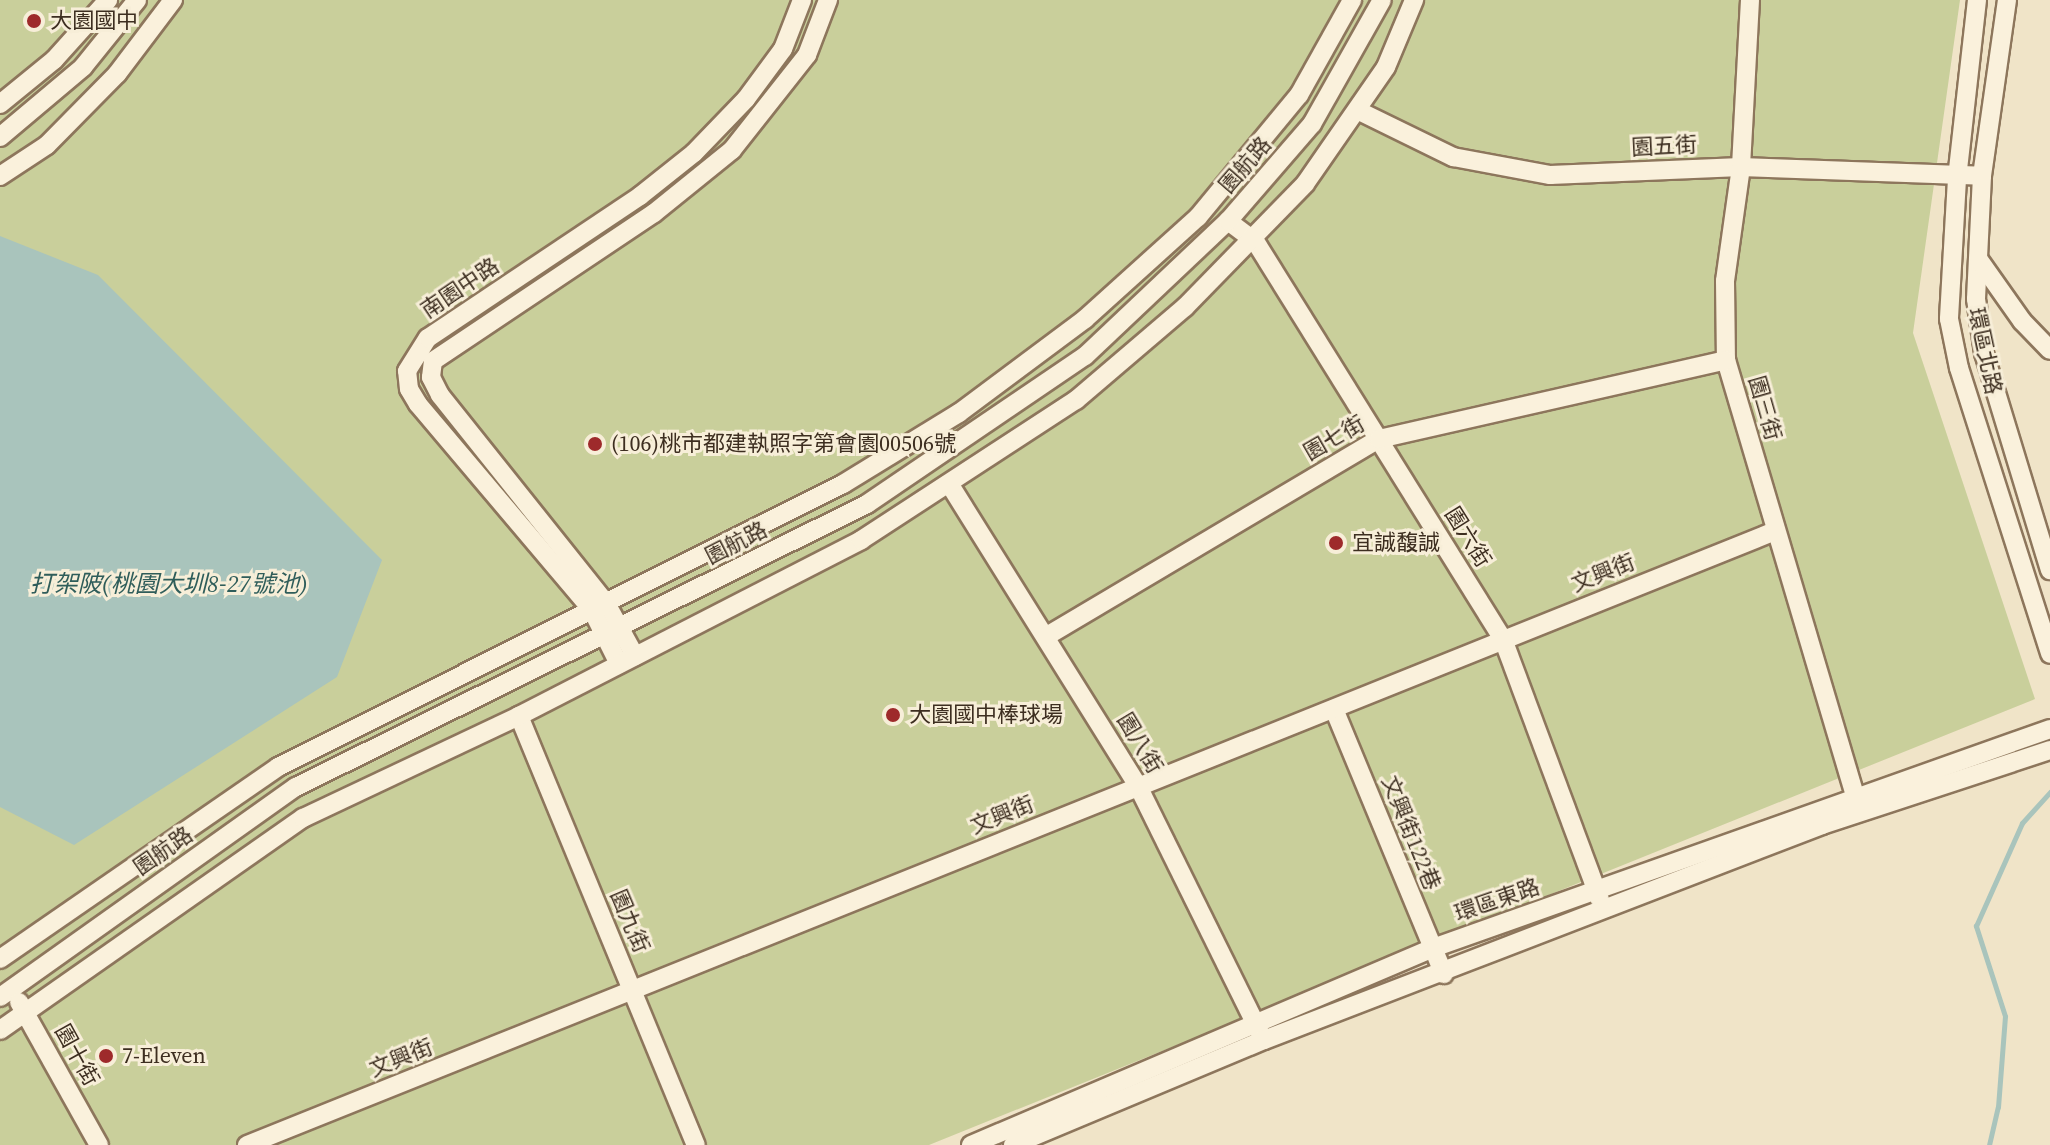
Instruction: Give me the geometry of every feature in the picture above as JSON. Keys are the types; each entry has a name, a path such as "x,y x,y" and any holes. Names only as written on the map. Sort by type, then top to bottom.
{"street":[{"path":"0,104 54,60 108,0"},
{"path":"0,137 83,67 137,0"},
{"path":"0,176 47,145 117,74 173,0"},
{"name":"南園中路","path":"599,607 418,404 409,389 412,356 428,338 640,196 694,153 746,99 783,49 802,0"},
{"name":"南園中路","path":"627,660 599,607 440,395 431,377 433,361 654,213 732,150 807,55 828,0"},
{"path":"0,959 278,767 599,607 908,446 1085,319 1162,254 1270,136 1322,61 1352,0"},
{"name":"園航路","path":"4,994 296,787 867,504 1085,356 1228,221 1312,124 1382,0"},
{"path":"0,1030 303,818 519,716 861,540 950,485 1076,400 1255,241 1359,111 1386,67 1414,0"},
{"name":"園三街","path":"1750,0 1741,167 1725,281 1726,360 1858,806"},
{"name":"環區北路","path":"1977,0 1957,179 1949,319 1959,368 2050,654"},
{"name":"環區北路","path":"2007,0 1982,176 1976,299 1984,353 2050,570"},
{"name":"園五街","path":"1359,111 1453,157 1550,175 1741,167 1957,179 1982,176"},
{"name":"園六街","path":"1228,221 1255,241 1503,639 1595,891 1607,911"},
{"path":"1979,260 2022,321 2050,350"},
{"name":"園七街","path":"1047,636 1379,439 1726,360"},
{"name":"園八街","path":"950,485 1138,786 1260,1034"},
{"name":"文興街","path":"247,1145 1775,531"},
{"name":"文興街122巷","path":"1334,709 1444,974"},
{"name":"園九街","path":"519,716 696,1145"},
{"name":"環區東路","path":"971,1145 1260,1034 1444,974 1607,911 2050,729"},
{"name":"環區東路","path":"1013,1145 1260,1034 1433,948 1595,891 1858,806 2050,750"},
{"name":"園十街","path":"4,994 25,1010 99,1145"}],"green space":[{"path":"0,0 1960,0 1913,333 2035,699 929,1145 0,1145"}],"water":[{"name":"打架陂(桃園大圳8-27號池)","path":"0,236 98,275 382,560 337,677 74,845 0,807"}],"waterway":[{"path":"1989,1145 1998,1107 2005,1016 1976,926 2022,823 2050,792"}],"place":[{"name":"大園國中","path":"34,21"},
{"name":"(106)桃市都建執照字第會園00506號","path":"595,444"},
{"name":"宜誠馥誠","path":"1336,543"},
{"name":"大園國中棒球場","path":"893,715"},
{"name":"7-Eleven","path":"106,1056"}]}
